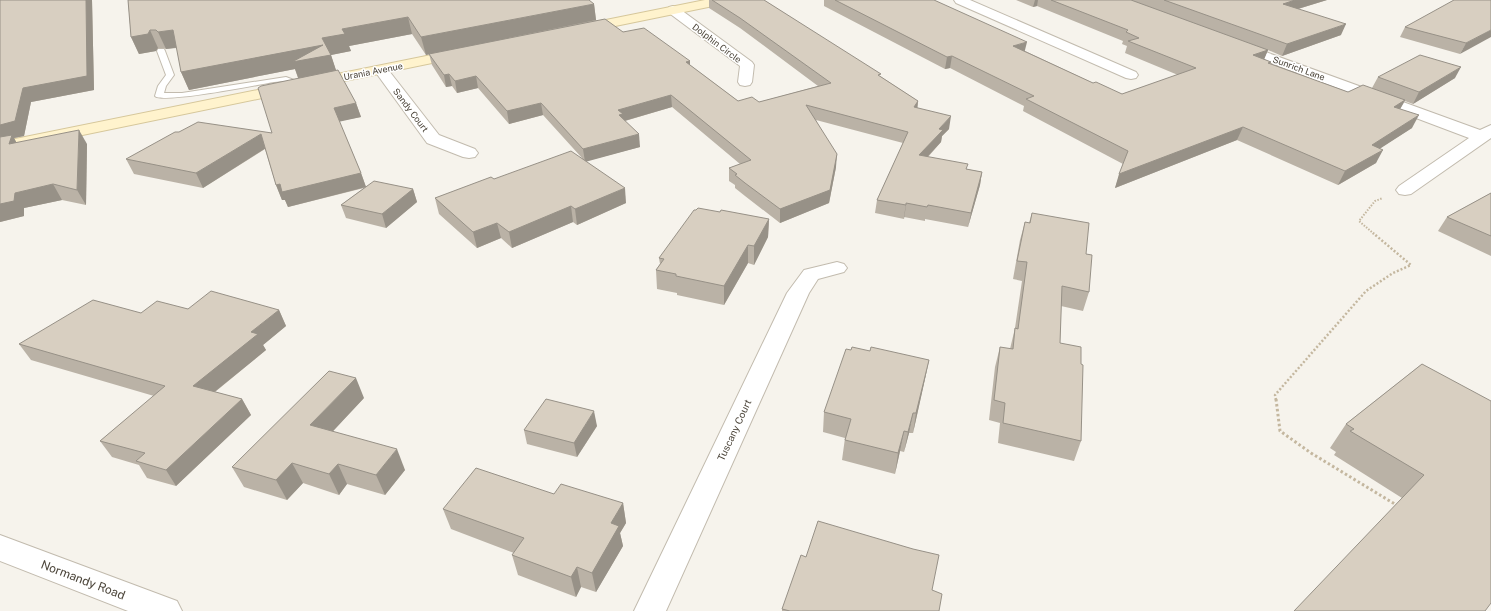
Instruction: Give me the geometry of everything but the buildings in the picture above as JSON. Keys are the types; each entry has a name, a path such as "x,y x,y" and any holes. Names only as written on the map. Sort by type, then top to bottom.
{"street":[{"path":"565,32 723,0"},
{"path":"960,0 1131,75"},
{"name":"Dolphin Circle","path":"673,10 747,65 745,82"},
{"name":"Sunrich Lane","path":"1228,42 1487,133"},
{"name":"Urania Avenue","path":"0,147 473,51"},
{"name":"Sandy Court","path":"381,70 433,139 469,153"},
{"path":"1405,190 1487,133"},
{"name":"Tuscany Court","path":"650,611 798,293 811,274 837,268"},
{"name":"Normandy Road","path":"0,548 166,611"}],"lane":[{"path":"161,51 170,75 162,86 159,96 182,95 286,79 304,85"}],"path":[{"path":"1404,510 1311,453 1280,431 1275,395 1366,291 1393,273 1411,265 1359,221 1375,201 1405,190"}]}
